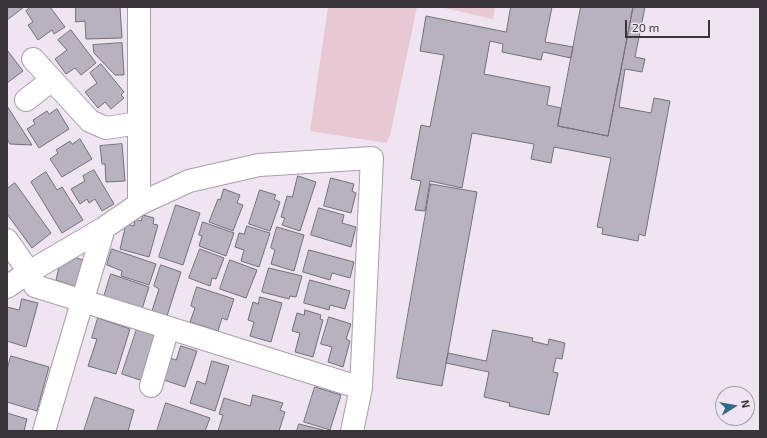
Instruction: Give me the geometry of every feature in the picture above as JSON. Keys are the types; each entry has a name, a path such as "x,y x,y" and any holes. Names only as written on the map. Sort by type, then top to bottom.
{"street":[{"path":"139,7 139,204"},
{"path":"33,59 90,121 106,128 139,123"},
{"path":"26,100 52,80"},
{"path":"7,287 104,228 139,204 189,181 259,165 372,158 361,388 352,431"},
{"path":"44,431 104,228"},
{"path":"7,240 30,272 36,286 361,388"},
{"path":"151,386 168,328"}],"shaded area":[{"path":"328,7 417,7 390,135 386,143 310,131"},
{"path":"440,7 495,7 493,19"}],"building":[{"path":"7,7 24,7 7,20"},
{"path":"31,7 50,7 65,27 54,34 52,30 38,40 28,25 33,22 26,11"},
{"path":"76,7 120,7 122,38 86,39 85,21 76,22"},
{"path":"511,7 552,7 545,42 573,47 571,58 543,52 541,60 502,52 503,44 490,41 484,74 550,87 547,105 561,108 558,126 608,136 633,7 645,7 635,57 645,59 642,72 625,69 619,107 651,113 654,98 670,101 645,236 639,234 638,241 602,234 603,228 597,227 611,158 554,147 551,163 531,159 534,144 472,133 462,188 430,181 425,211 415,210 421,181 411,179 421,125 430,127 444,55 420,51 426,16 506,32"},
{"path":"581,7 633,7 608,136 558,126"},
{"path":"71,30 96,63 81,75 75,68 66,74 55,59 67,50 58,40"},
{"path":"122,43 124,75 115,75 94,53 93,45"},
{"path":"7,50 23,71 7,83"},
{"path":"101,64 124,92 121,95 124,98 111,109 105,102 98,108 85,92 97,83 90,73"},
{"path":"7,106 32,145 10,144 7,139"},
{"path":"57,109 69,129 39,148 27,129 35,124 33,120 47,111 49,114"},
{"path":"80,139 92,159 62,177 50,159 58,153 56,150 70,141 72,144"},
{"path":"122,144 125,181 106,182 105,164 102,164 100,146"},
{"path":"94,170 114,204 102,211 95,199 89,203 87,199 80,204 71,189 85,181 83,176"},
{"path":"46,172 57,190 62,187 83,220 62,233 31,182"},
{"path":"298,176 316,182 300,231 282,225 285,218 281,217 287,196 292,197"},
{"path":"331,178 354,184 352,191 356,193 351,213 324,206"},
{"path":"15,183 51,233 32,248 7,214 7,189"},
{"path":"431,184 477,192 442,386 397,378"},
{"path":"224,189 240,195 237,203 243,205 233,231 209,222 218,199 220,200"},
{"path":"260,190 276,195 274,199 280,202 270,231 249,224"},
{"path":"176,205 200,213 183,265 159,257"},
{"path":"319,208 344,215 342,223 356,227 351,247 311,235"},
{"path":"143,215 154,218 153,224 158,225 149,257 120,249 126,224 134,226 135,219 141,221"},
{"path":"203,222 234,233 226,256 199,246 202,236 199,235"},
{"path":"247,226 270,233 259,267 241,261 244,250 235,247 239,233 244,234"},
{"path":"277,227 304,235 294,271 271,264 275,250 271,248"},
{"path":"112,249 156,264 149,285 121,276 122,271 107,265"},
{"path":"200,249 224,258 216,279 212,278 210,286 189,278"},
{"path":"309,250 354,262 350,278 332,273 330,280 303,272"},
{"path":"77,258 85,261 77,287 56,280 59,267"},
{"path":"230,260 257,270 246,298 220,289"},
{"path":"161,265 181,272 167,316 152,311 159,289 154,286"},
{"path":"269,268 302,276 296,297 290,296 289,299 262,292"},
{"path":"111,274 149,287 142,309 104,297"},
{"path":"310,280 350,291 345,309 330,305 329,310 304,303"},
{"path":"197,287 234,299 227,320 222,318 218,331 190,322 195,308 191,306"},
{"path":"260,297 282,303 271,342 250,336 254,322 248,320 253,302 258,304"},
{"path":"22,299 38,303 26,347 7,341 7,307 19,310"},
{"path":"305,310 321,315 320,319 323,320 313,357 295,352 300,333 292,331 297,313 304,315"},
{"path":"329,317 351,324 346,339 350,341 343,367 328,362 332,347 321,344"},
{"path":"98,318 130,329 116,374 88,366 97,339 92,338"},
{"path":"137,329 157,336 143,381 122,374"},
{"path":"493,330 533,338 532,341 548,345 549,339 565,343 562,359 556,358 553,372 558,373 549,415 509,406 510,403 484,397 489,372 446,363 448,353 486,361"},
{"path":"181,346 197,351 185,387 164,380 170,358 176,360"},
{"path":"11,356 49,367 37,411 7,402 7,370"},
{"path":"212,361 229,366 215,411 190,403 197,381 205,384"},
{"path":"315,387 341,395 330,430 304,422"},
{"path":"253,395 283,403 280,410 285,412 279,431 218,431 223,415 219,414 224,398 250,406"},
{"path":"95,397 134,410 128,431 84,431"},
{"path":"166,403 210,418 205,431 157,431"},
{"path":"7,413 27,419 24,431 7,431"},
{"path":"299,424 327,431 297,431"}]}
